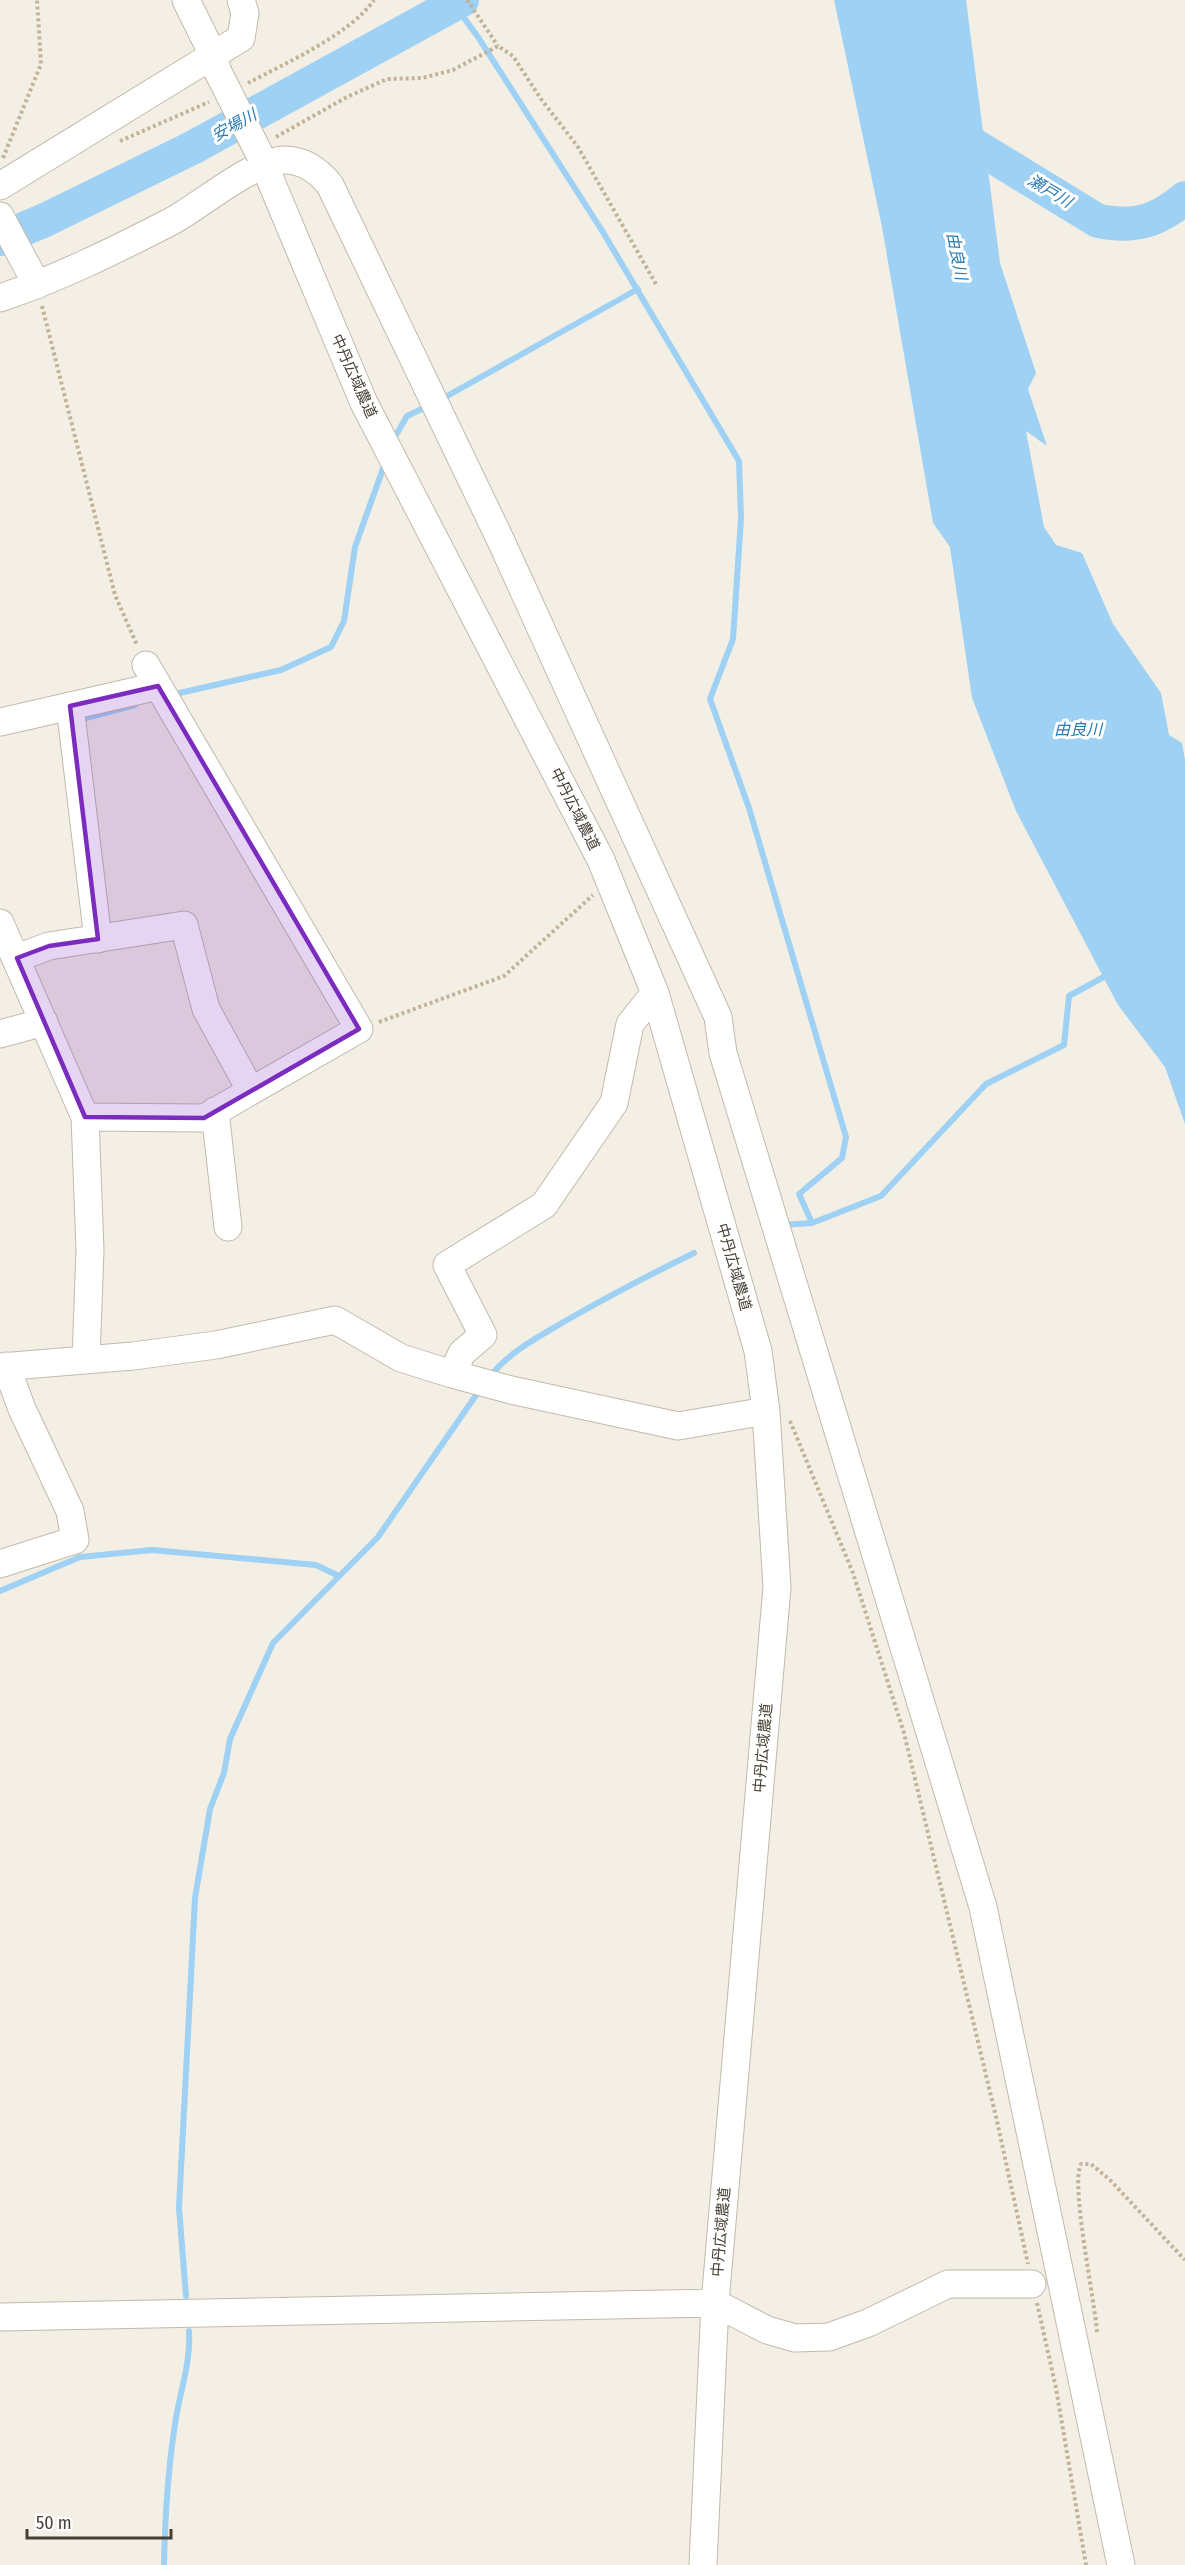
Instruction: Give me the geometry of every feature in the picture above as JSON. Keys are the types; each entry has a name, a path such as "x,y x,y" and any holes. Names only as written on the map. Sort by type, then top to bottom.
{"street":[{"name":"中丹広域農道","path":"186,0 216,64 266,152 364,403 601,860 655,993 776,1411 777,1587 715,2303 703,2565"},
{"path":"0,186 216,64 241,38 245,13 241,0"},
{"path":"0,298 37,285 173,220 266,152 319,171 330,185 501,541 718,1017 726,1064 983,1907 1121,2565"},
{"path":"0,216 37,285"},
{"path":"0,722 70,706 152,675 359,1029 204,1118 85,1117"},
{"path":"70,706 98,939"},
{"path":"0,923 85,1117 90,1250 86,1359"},
{"path":"17,958 49,946 184,926 206,1009 251,1090"},
{"path":"461,1376 462,1353 483,1335 447,1265 544,1205 614,1103 630,1024 655,993"},
{"path":"0,1034 45,1022"},
{"path":"215,1111 228,1227"},
{"path":"0,1564 75,1540 70,1511 3,1367 216,1345 335,1320 401,1358 511,1390 678,1426 776,1411"},
{"path":"0,2318 715,2303 767,2330 795,2338 829,2337 868,2323 948,2284 1032,2284"}],"path":[{"path":"0,164 41,64 37,0"},
{"path":"467,0 498,46 513,56 541,99 578,147 657,286"},
{"path":"266,152 347,97 387,79 422,78 453,69 498,46"},
{"path":"37,285 115,595 152,675"},
{"path":"359,1029 504,976 583,902 610,882"},
{"path":"776,1411 853,1573 904,1734 997,2121 1061,2415 1086,2565"},
{"path":"1098,2342 1078,2193 1079,2169 1082,2164 1091,2164 1110,2180 1185,2260"},
{"path":"1061,2415 1088,2402"}],"highlighted area":[{"path":"158,686 359,1029 204,1118 85,1117 17,958 49,946 98,939 70,706"}],"water":[{"name":"由良川","path":"834,0 966,0 1000,263 1036,373 1028,389 1047,446 1026,431 1044,527 1056,545 1082,553 1113,624 1161,693 1169,735 1182,743 1185,760 1185,1124 1165,1067 1118,1005 1016,811 972,698 950,547 933,523 882,227"}],"waterway":[{"path":"451,0 478,37 601,229 739,461 741,518 733,639 710,699 749,808 846,1137 842,1158 799,1194 812,1223"},
{"name":"安場川","path":"0,239 45,220 192,148 462,0"},
{"name":"瀬戸川","path":"948,129 1098,221 1123,224 1144,221 1164,213 1185,198"},
{"path":"440,400 638,289"},
{"path":"392,442 407,416 428,406"},
{"path":"171,695 281,670 331,647 344,621 355,547 385,463"},
{"path":"78,720 135,705"},
{"path":"781,1225 812,1223 881,1196 986,1084 1064,1045 1069,996 1111,973"},
{"path":"489,1378 505,1360 535,1339 614,1294 694,1253"},
{"path":"186,2296 179,2208 195,1898 210,1809 224,1773 230,1739 273,1643 378,1537 481,1388"},
{"path":"0,1591 80,1557 152,1550 316,1565 339,1576"},
{"path":"164,2565 171,2455 187,2364 189,2331"}]}
